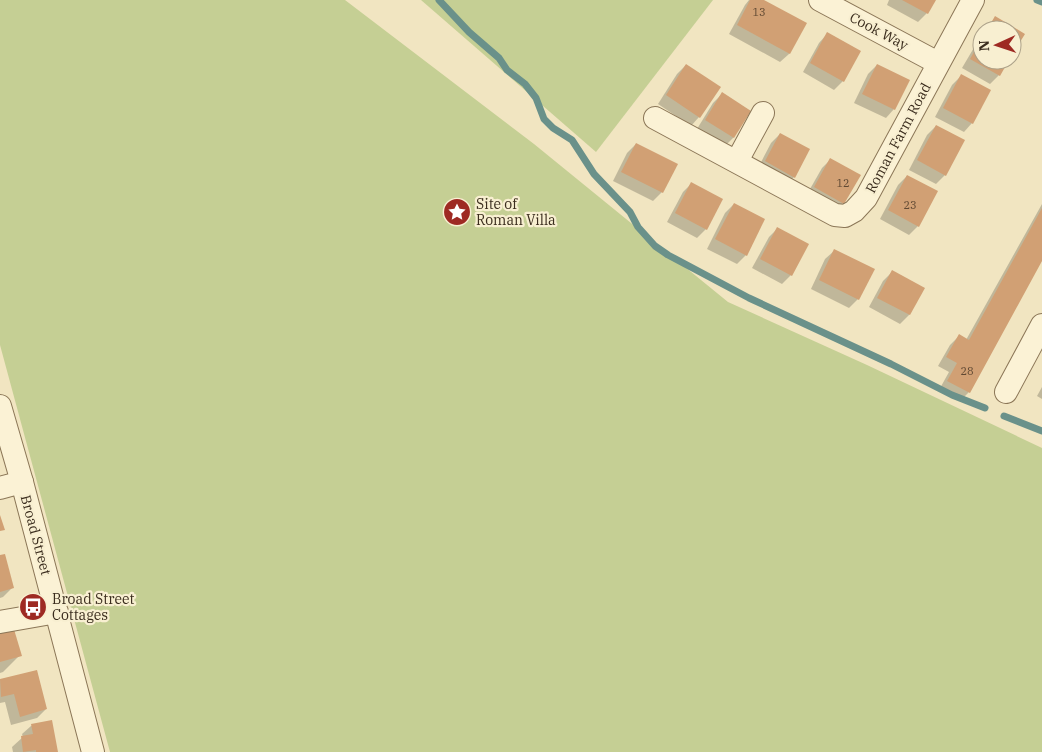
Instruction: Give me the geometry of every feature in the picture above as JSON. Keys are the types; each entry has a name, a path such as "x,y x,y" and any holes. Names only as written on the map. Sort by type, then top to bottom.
{"street":[{"name":"Cook Way","path":"820,0 938,63"},
{"name":"Roman Farm Road","path":"655,118 817,206 835,215 846,216 854,211 866,198 973,0"},
{"path":"737,161 763,113"},
{"path":"1006,392 1042,325"},
{"name":"Broad Street","path":"0,406 57,612 93,752"},
{"path":"0,488 22,482"},
{"path":"0,622 57,612"}],"green space":[{"path":"0,0 345,0 534,144 728,302 1042,448 1042,752 110,752 0,345"},
{"path":"421,0 713,0 596,152"}],"building":[{"path":"750,0 764,0 807,23 790,54 737,25"},
{"path":"902,0 936,0 928,14"},
{"path":"995,16 1002,20 993,20"},
{"path":"827,32 861,51 844,82 810,63"},
{"path":"686,64 721,87 700,118 666,95"},
{"path":"877,64 910,80 895,110 862,94"},
{"path":"989,70 1003,70 1000,76"},
{"path":"961,74 991,90 973,124 943,108"},
{"path":"722,92 751,111 734,138 705,120"},
{"path":"936,125 965,140 946,176 917,160"},
{"path":"780,133 810,149 795,178 765,161"},
{"path":"636,143 678,164 663,193 621,172"},
{"path":"830,158 861,175 844,204 814,187"},
{"path":"907,175 938,191 919,227 888,210"},
{"path":"691,182 723,199 707,230 675,213"},
{"path":"734,203 765,219 747,256 715,239"},
{"path":"1042,208 1042,261 970,393 947,381 957,363 946,357 959,334 969,340"},
{"path":"777,227 809,244 792,276 760,259"},
{"path":"834,249 875,269 859,300 819,280"},
{"path":"892,270 925,288 910,315 877,298"},
{"path":"0,515 5,530 0,531"},
{"path":"5,554 14,588 0,592 0,555"},
{"path":"13,626 22,656 0,662 0,630"},
{"path":"37,670 47,709 20,717 14,694 1,697 0,679"},
{"path":"52,720 58,752 36,752 36,750 23,752 21,736 33,734 31,724"}],"waterway":[{"path":"439,0 469,32 499,58 507,70 525,84 536,98 544,119 553,128 572,140 594,174 630,212 638,227 655,246 668,255 749,298 891,364 952,395 985,408"},
{"path":"1037,0 1042,2"},
{"path":"1004,416 1042,431"}],"place":[{"name":"Site of Roman Villa","path":"457,212"},
{"name":"Broad Street Cottages","path":"33,607"}]}
